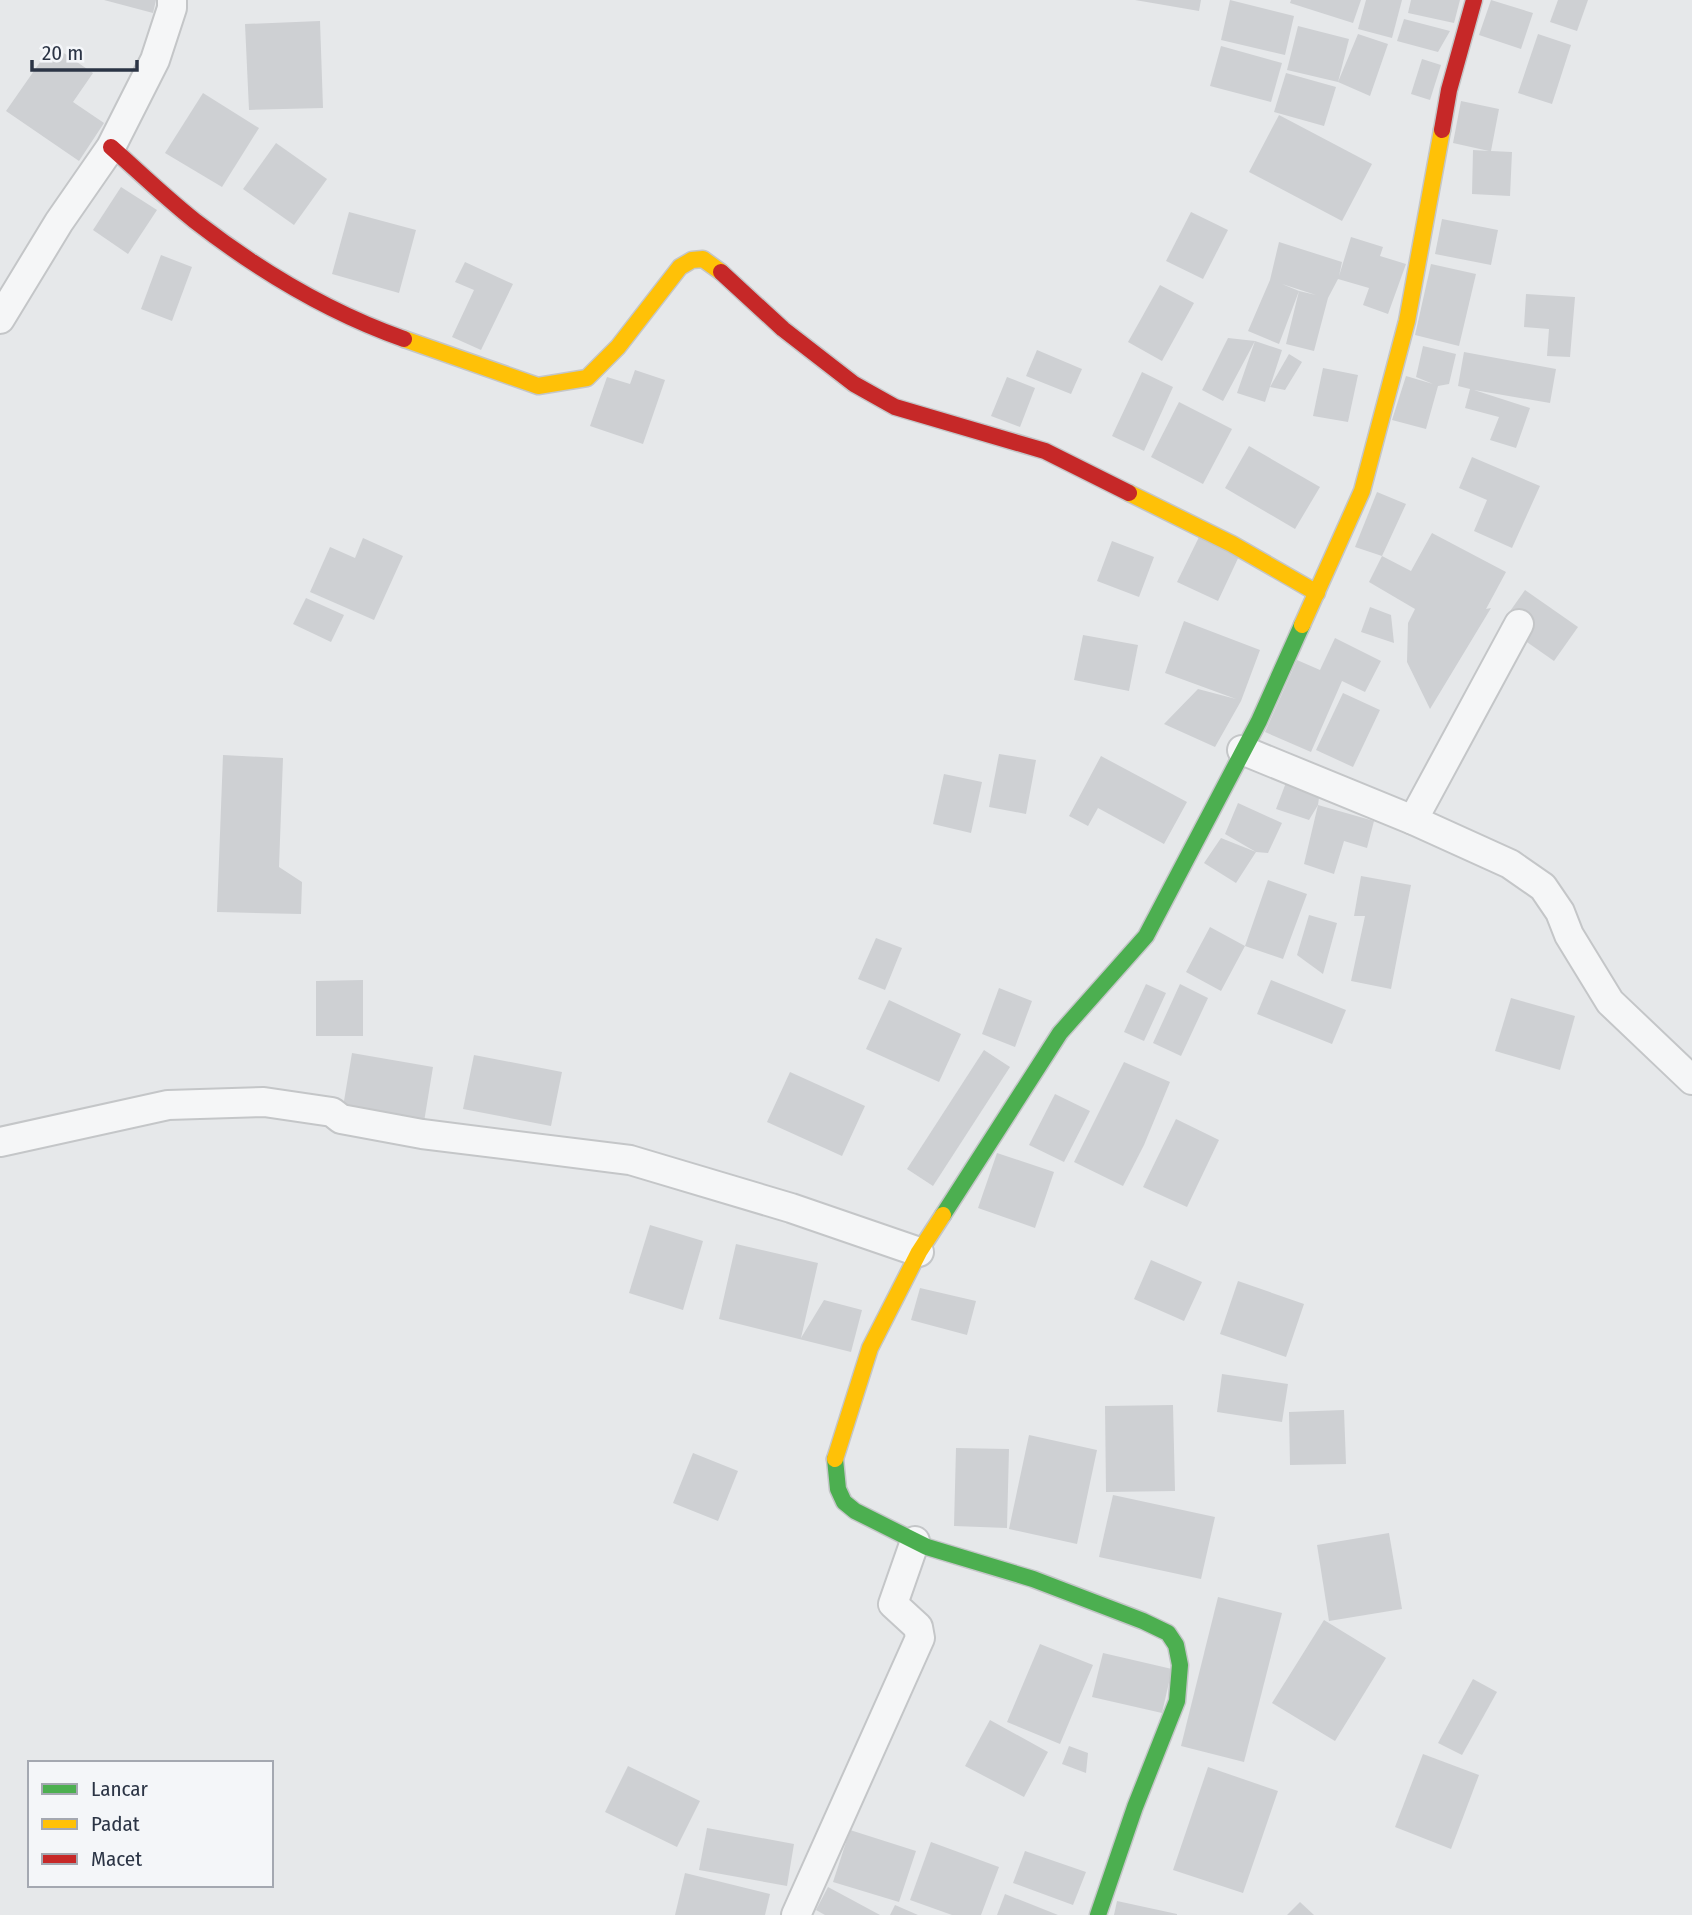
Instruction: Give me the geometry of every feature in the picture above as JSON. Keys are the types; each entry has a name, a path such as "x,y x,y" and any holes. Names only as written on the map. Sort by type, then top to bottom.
{"street":[{"path":"0,319 59,222 111,147 155,60 172,8 172,0"},
{"path":"1098,1915 1135,1807 1177,1701 1180,1665 1176,1645 1168,1633 1143,1621 1033,1579 915,1541 855,1511 844,1502 838,1489 834,1461 870,1348 919,1252 1060,1033 1146,936 1259,721 1362,491 1407,321 1449,90 1474,0"},
{"path":"111,147 195,221 283,281 373,328 538,386 587,378 618,347 680,267 692,260 703,259 718,268 783,329 854,384 895,407 1045,451 1231,544 1317,593"},
{"path":"1413,820 1519,624"},
{"path":"1242,750 1413,820 1510,864 1543,887 1560,912 1569,935 1610,1002 1692,1080"},
{"path":"0,1142 168,1105 264,1102 332,1112 341,1119 422,1134 630,1160 791,1208 919,1252"},
{"path":"796,1915 920,1638 918,1627 893,1604 915,1541"}],"building":[{"path":"104,0 156,0 153,13"},
{"path":"1135,0 1201,0 1199,11"},
{"path":"1230,0 1294,16 1285,55 1221,40"},
{"path":"1291,0 1361,0 1353,23 1290,3"},
{"path":"1366,0 1402,0 1392,38 1358,29"},
{"path":"1411,0 1460,0 1454,23 1408,13"},
{"path":"1491,0 1533,13 1521,49 1479,35"},
{"path":"1558,0 1588,0 1577,31 1550,22"},
{"path":"1404,19 1450,31 1438,52 1397,41"},
{"path":"320,21 323,108 249,110 245,24"},
{"path":"1298,26 1349,39 1338,82 1287,70"},
{"path":"1358,34 1388,44 1370,96 1338,82"},
{"path":"1538,34 1571,45 1552,104 1518,93"},
{"path":"52,45 93,73 73,102 104,123 79,161 6,111"},
{"path":"1221,46 1282,63 1271,102 1210,86"},
{"path":"1422,59 1441,65 1430,100 1411,94"},
{"path":"1286,73 1336,87 1324,126 1274,112"},
{"path":"203,93 259,128 222,187 165,153"},
{"path":"1461,101 1499,109 1491,151 1512,152 1510,196 1472,194 1473,150 1489,151 1453,143"},
{"path":"1279,115 1372,164 1342,221 1249,172"},
{"path":"276,143 327,179 294,225 243,189"},
{"path":"121,187 157,210 128,254 93,230"},
{"path":"349,212 416,230 399,293 332,274"},
{"path":"1191,212 1228,230 1203,279 1166,261"},
{"path":"1442,219 1498,230 1491,265 1435,254"},
{"path":"1351,237 1383,247 1380,256 1406,264 1388,314 1363,305 1369,288 1338,279 1328,298 1314,351 1286,344 1299,291 1279,344 1248,331 1270,280 1279,242 1342,262 1339,276"},
{"path":"161,255 192,267 172,321 141,309"},
{"path":"465,262 513,284 481,350 452,337 474,290 455,282"},
{"path":"1431,264 1476,274 1459,346 1415,335"},
{"path":"1160,285 1194,303 1162,361 1128,342"},
{"path":"1526,294 1575,297 1570,357 1547,356 1549,329 1524,327"},
{"path":"1228,338 1255,341 1223,401 1202,390"},
{"path":"1255,341 1282,350 1265,402 1237,393"},
{"path":"1423,346 1456,354 1449,384 1438,386 1426,429 1392,420 1406,376 1433,384 1416,377"},
{"path":"1037,350 1082,369 1071,394 1026,376"},
{"path":"1464,352 1556,369 1550,403 1474,390 1530,408 1516,448 1490,440 1499,417 1465,408 1470,389 1458,386"},
{"path":"1289,354 1302,362 1285,390 1270,387"},
{"path":"1323,368 1358,375 1348,422 1313,416"},
{"path":"635,370 665,380 643,444 590,426 607,377 630,384"},
{"path":"1142,372 1173,387 1144,451 1112,436"},
{"path":"1007,377 1035,388 1020,427 991,416"},
{"path":"1179,402 1232,429 1203,484 1151,457"},
{"path":"1249,446 1320,487 1295,529 1225,488"},
{"path":"1472,457 1540,486 1512,548 1474,531 1487,500 1459,488"},
{"path":"1377,492 1406,504 1382,556 1355,547"},
{"path":"1432,533 1506,572 1486,609 1491,608 1430,709 1407,662 1408,623 1415,609 1369,582 1382,556 1411,571"},
{"path":"1200,535 1240,554 1218,601 1177,582"},
{"path":"363,538 403,556 374,620 310,592 330,547 355,558"},
{"path":"1112,541 1154,557 1139,597 1097,581"},
{"path":"1525,590 1578,627 1554,661 1501,624"},
{"path":"306,598 344,615 331,642 293,624"},
{"path":"1370,607 1391,615 1394,643 1361,632"},
{"path":"1184,621 1260,650 1241,701 1215,747 1164,724 1198,689 1236,699 1165,673"},
{"path":"1083,635 1138,645 1129,691 1074,680"},
{"path":"1335,638 1381,661 1365,692 1342,681 1311,752 1265,732 1297,660 1320,670"},
{"path":"1343,693 1380,710 1353,767 1316,750"},
{"path":"999,754 1036,760 1026,814 989,807"},
{"path":"223,755 283,758 279,867 302,882 301,914 217,912"},
{"path":"1101,756 1187,802 1164,844 1098,808 1088,826 1069,816"},
{"path":"1290,772 1321,783 1318,805 1309,820 1276,809"},
{"path":"944,774 982,782 971,833 933,824"},
{"path":"1238,803 1282,823 1268,853 1256,852 1225,834"},
{"path":"1318,805 1374,821 1367,848 1344,841 1334,874 1304,864"},
{"path":"1221,838 1256,852 1236,883 1204,863"},
{"path":"1361,876 1411,885 1391,989 1351,981 1365,916 1354,916"},
{"path":"1268,880 1307,894 1283,959 1245,946"},
{"path":"1309,915 1337,923 1323,974 1297,955"},
{"path":"1210,927 1245,946 1221,991 1186,972"},
{"path":"876,938 902,948 885,990 858,979"},
{"path":"363,980 363,1036 316,1036 316,981"},
{"path":"1271,980 1346,1010 1332,1044 1257,1014"},
{"path":"1146,984 1166,993 1144,1041 1124,1032"},
{"path":"1180,984 1208,998 1181,1056 1153,1043"},
{"path":"999,988 1032,1001 1015,1047 982,1034"},
{"path":"1511,998 1575,1016 1560,1070 1495,1051"},
{"path":"889,1000 961,1034 939,1082 866,1049"},
{"path":"984,1050 1010,1067 933,1186 907,1169"},
{"path":"352,1053 433,1067 422,1134 341,1119"},
{"path":"474,1055 562,1072 551,1126 463,1109"},
{"path":"1124,1062 1170,1082 1144,1145 1123,1186 1074,1162"},
{"path":"790,1072 865,1106 842,1156 767,1122"},
{"path":"1055,1094 1090,1111 1064,1162 1029,1145"},
{"path":"1176,1119 1219,1140 1187,1207 1143,1187"},
{"path":"997,1153 1054,1172 1035,1228 978,1208"},
{"path":"650,1225 703,1241 683,1310 629,1293"},
{"path":"736,1244 818,1263 801,1338 824,1300 862,1310 851,1352 719,1319"},
{"path":"1151,1260 1202,1282 1184,1321 1134,1299"},
{"path":"1238,1281 1304,1304 1286,1357 1220,1334"},
{"path":"920,1288 976,1301 967,1335 911,1320"},
{"path":"1222,1374 1288,1384 1282,1422 1217,1412"},
{"path":"1173,1405 1175,1491 1106,1492 1105,1406"},
{"path":"1344,1410 1346,1464 1290,1465 1289,1412"},
{"path":"1029,1435 1097,1450 1077,1544 1009,1529"},
{"path":"956,1448 1009,1449 1007,1528 954,1526"},
{"path":"693,1453 738,1471 718,1521 673,1503"},
{"path":"1113,1495 1215,1517 1201,1579 1099,1557"},
{"path":"1389,1533 1402,1609 1329,1621 1317,1545"},
{"path":"1218,1597 1282,1613 1244,1762 1181,1746"},
{"path":"1324,1620 1386,1658 1335,1741 1272,1703"},
{"path":"1040,1644 1093,1665 1060,1744 1007,1722"},
{"path":"1103,1653 1172,1669 1162,1713 1092,1697"},
{"path":"1473,1679 1497,1692 1462,1755 1438,1743"},
{"path":"990,1720 1048,1752 1024,1797 965,1766"},
{"path":"1069,1746 1088,1753 1086,1773 1062,1764"},
{"path":"1423,1754 1479,1775 1451,1849 1395,1827"},
{"path":"628,1766 700,1801 677,1847 605,1812"},
{"path":"1208,1767 1278,1791 1243,1893 1173,1870"},
{"path":"707,1828 794,1844 787,1886 699,1870"},
{"path":"850,1830 916,1851 899,1902 833,1882"},
{"path":"931,1842 999,1867 981,1915 952,1915 910,1900"},
{"path":"1025,1851 1086,1872 1073,1905 1013,1883"},
{"path":"685,1873 770,1894 765,1915 675,1915"},
{"path":"828,1887 880,1915 825,1915 816,1910"},
{"path":"1005,1894 1058,1915 997,1915"},
{"path":"1117,1901 1177,1914 1177,1915 1114,1915"},
{"path":"1300,1902 1314,1915 1287,1915"},
{"path":"895,1905 918,1915 890,1915"}],"traffic: fast":[{"path":"943,1215 1060,1033 1146,936 1259,721 1302,625"},
{"path":"835,1459 838,1489 844,1502 855,1511 927,1547 1033,1579 1143,1621 1168,1633 1176,1645 1180,1665 1177,1701 1135,1807 1098,1915"}],"traffic: slow":[{"path":"1302,625 1362,491 1407,321 1442,130"},
{"path":"404,339 538,386 587,378 618,347 680,267 692,260 703,259 721,272"},
{"path":"1129,493 1232,544 1317,593"},
{"path":"835,1459 870,1348 919,1252 943,1215"}],"traffic: jam":[{"path":"1442,130 1449,90 1474,0"},
{"path":"111,147 184,212 243,256 322,303 404,339"},
{"path":"721,272 783,329 854,384 895,407 1045,451 1129,493"}]}
